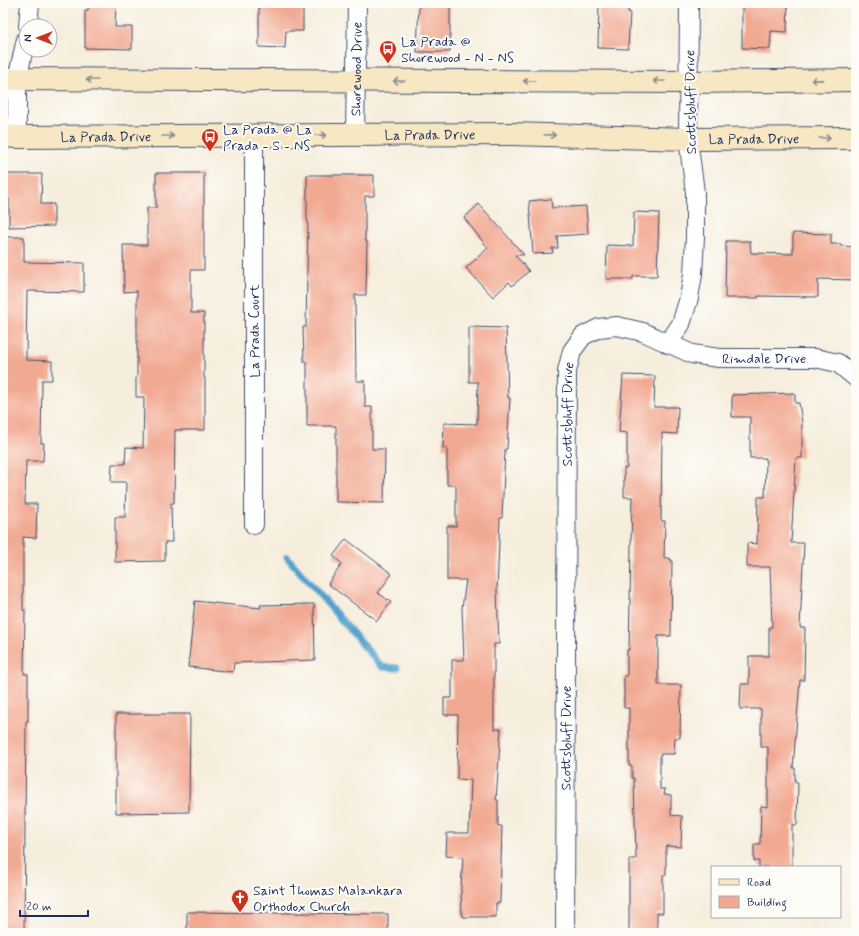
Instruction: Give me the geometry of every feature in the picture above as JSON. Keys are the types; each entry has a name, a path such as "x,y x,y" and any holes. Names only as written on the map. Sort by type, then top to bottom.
{"main road":[{"path":"10,80 688,82 856,80"},
{"name":"La Prada Drive","path":"10,137 511,134 688,139 856,138"}],"street":[{"path":"29,18 30,3"},
{"name":"Shorewood Drive","path":"355,135 356,3"},
{"name":"Scottsbluff Drive","path":"565,933 567,371 572,351 583,336 599,328 617,326 643,332 668,344 680,324 688,298 693,274 695,237 695,192 688,139 689,3"},
{"path":"10,137 10,80 19,58"},
{"name":"La Prada Court","path":"254,136 254,525"},
{"name":"Rimdale Drive","path":"668,344 692,354 719,358 815,358 838,363 856,378"}],"building":[{"path":"89,3 116,3 115,27 132,27 132,49 85,48 85,10 88,10"},
{"path":"259,3 303,3 303,31 286,31 285,48 259,47"},
{"path":"419,3 450,3 450,52 417,52"},
{"path":"599,3 628,3 628,12 630,12 628,49 598,48"},
{"path":"742,3 788,3 787,32 771,31 770,49 742,48"},
{"path":"156,173 204,173 204,270 191,270 191,313 204,313 205,430 175,430 174,503 171,503 172,542 165,542 165,561 115,562 115,517 125,517 126,482 111,482 112,464 125,464 126,447 143,448 144,397 136,397 137,291 124,292 123,245 147,245 147,208 156,208"},
{"path":"4,174 42,174 41,204 54,204 54,226 9,227 9,199 4,199"},
{"path":"307,175 374,175 374,196 365,196 365,241 367,241 366,295 355,295 356,381 365,381 365,407 372,407 372,449 385,449 384,503 336,502 336,426 307,426 307,362 304,362 303,327 306,327 308,220"},
{"path":"551,199 552,208 586,206 588,234 557,236 558,248 552,248 553,253 533,254 529,201"},
{"path":"479,204 524,255 515,255 529,271 512,286 509,282 493,297 466,268 488,248 464,218"},
{"path":"634,212 659,213 657,276 633,276 633,279 606,279 607,245 633,246"},
{"path":"793,233 831,234 831,244 856,247 856,280 818,279 818,297 758,296 758,298 725,298 726,241 750,241 751,253 793,254"},
{"path":"3,237 24,237 24,262 84,263 84,292 27,291 26,360 52,361 52,380 42,380 41,443 44,443 43,461 26,461 25,504 37,504 36,538 23,537 23,610 25,610 24,674 28,674 28,721 26,721 24,933 3,933"},
{"path":"469,327 506,328 508,398 510,398 507,449 505,449 502,518 500,518 497,591 499,644 494,644 494,729 501,729 496,800 498,800 498,826 502,826 500,903 496,903 496,917 462,917 461,887 463,857 446,856 447,833 469,833 471,780 457,779 458,715 444,715 444,698 452,698 452,660 464,660 462,608 466,580 447,580 447,526 456,526 456,485 447,485 447,448 443,448 444,423 477,424 478,382 469,382"},
{"path":"623,375 655,376 654,407 678,407 677,434 662,433 661,521 665,521 664,558 670,558 670,560 672,560 671,636 658,636 658,685 681,685 680,738 675,738 674,754 660,754 660,789 665,789 664,794 671,795 671,815 682,816 681,847 666,846 666,875 663,875 663,913 657,913 657,933 629,933 629,859 636,859 634,778 632,778 632,766 629,766 629,708 624,708 624,676 627,676 627,650 629,650 632,497 624,497 624,468 627,468 627,433 619,432"},
{"path":"795,393 795,403 799,403 802,422 802,458 796,458 791,543 804,543 800,628 805,628 804,680 800,680 793,768 795,768 795,782 798,782 797,825 792,825 792,866 759,866 759,861 754,861 754,844 760,844 761,806 768,807 768,747 761,747 761,709 740,709 741,684 749,684 749,656 769,656 769,627 772,627 770,567 747,567 747,543 757,544 758,497 765,497 766,458 750,458 750,417 732,417 732,395"},
{"path":"346,539 392,574 378,593 391,602 377,621 328,584 342,564 333,556"},
{"path":"195,601 261,608 260,605 314,604 315,660 234,663 233,672 188,667"},
{"path":"116,714 190,714 189,812 116,813"},
{"name":"Saint Thomas Malankara Orthodox Church","path":"187,912 388,914 388,933 187,933"}],"waterway":[{"path":"287,557 382,667 397,668"}],"place":[{"name":"La Prada @ Shorewood - N - NS","path":"388,64"},
{"name":"La Prada @ La Prada - S - NS","path":"210,152"},
{"name":"Saint Thomas Malankara Orthodox Church","path":"240,913"}]}
